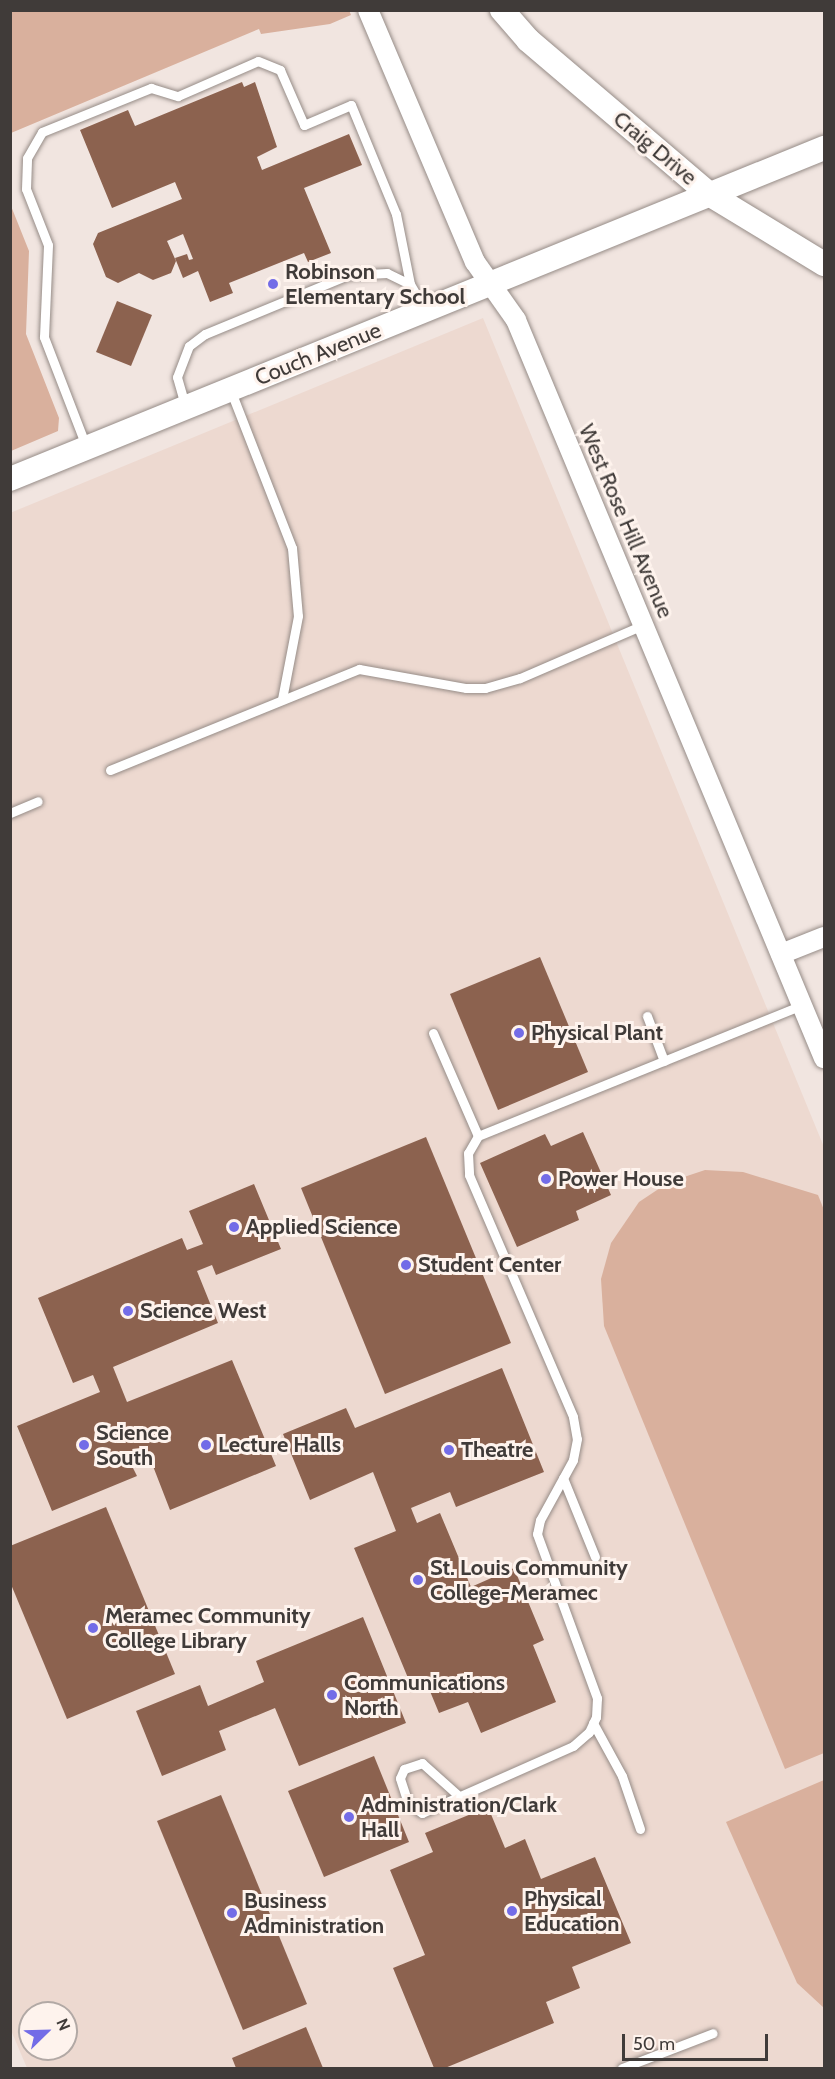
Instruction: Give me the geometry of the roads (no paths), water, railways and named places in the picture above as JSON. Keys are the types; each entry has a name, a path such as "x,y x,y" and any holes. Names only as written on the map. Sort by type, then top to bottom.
{"street":[{"name":"West Rose Hill Avenue","path":"368,10 475,262 516,320 825,1058"},
{"name":"Craig Drive","path":"502,10 528,40 709,194 825,264"},
{"name":"Couch Avenue","path":"10,479 825,148"},
{"path":"781,954 825,937"}],"lane":[{"path":"87,448 44,337 48,245 26,189 27,158 42,132 151,88 178,96 258,61 280,70 304,125 351,105 396,214 410,284 425,311"},
{"path":"186,407 177,377 182,358 189,346 205,334 348,275 387,273 410,284"},
{"path":"230,389 292,548 298,616 282,699"},
{"path":"111,770 348,673 370,669 466,688 485,688 520,678 644,625"},
{"path":"10,813 38,801"},
{"path":"460,1797 422,1763 412,1764 400,1778 408,1803 422,1813 460,1797 573,1746 593,1723 597,1698 537,1534 540,1520 573,1460 578,1439 573,1417 469,1175 468,1153 478,1136 803,1005"},
{"path":"647,1016 664,1061"},
{"path":"433,1033 478,1136"},
{"path":"563,1478 595,1557"},
{"path":"593,1723 622,1776 640,1829"},
{"path":"622,2068 713,2033"}],"place":[{"name":"Robinson Elementary School","path":"273,284"},
{"name":"Physical Plant","path":"519,1033"},
{"name":"Power House","path":"546,1179"},
{"name":"Applied Science","path":"234,1227"},
{"name":"Student Center","path":"406,1265"},
{"name":"Science West","path":"128,1311"},
{"name":"Science South","path":"84,1445"},
{"name":"Lecture Halls","path":"206,1445"},
{"name":"Theatre","path":"449,1450"},
{"name":"St. Louis Community College-Meramec","path":"418,1580"},
{"name":"Meramec Community College Library","path":"93,1628"},
{"name":"Communications North","path":"332,1695"},
{"name":"Administration/Clark Hall","path":"349,1817"},
{"name":"Physical Education","path":"512,1911"},
{"name":"Business Administration","path":"232,1913"}]}
